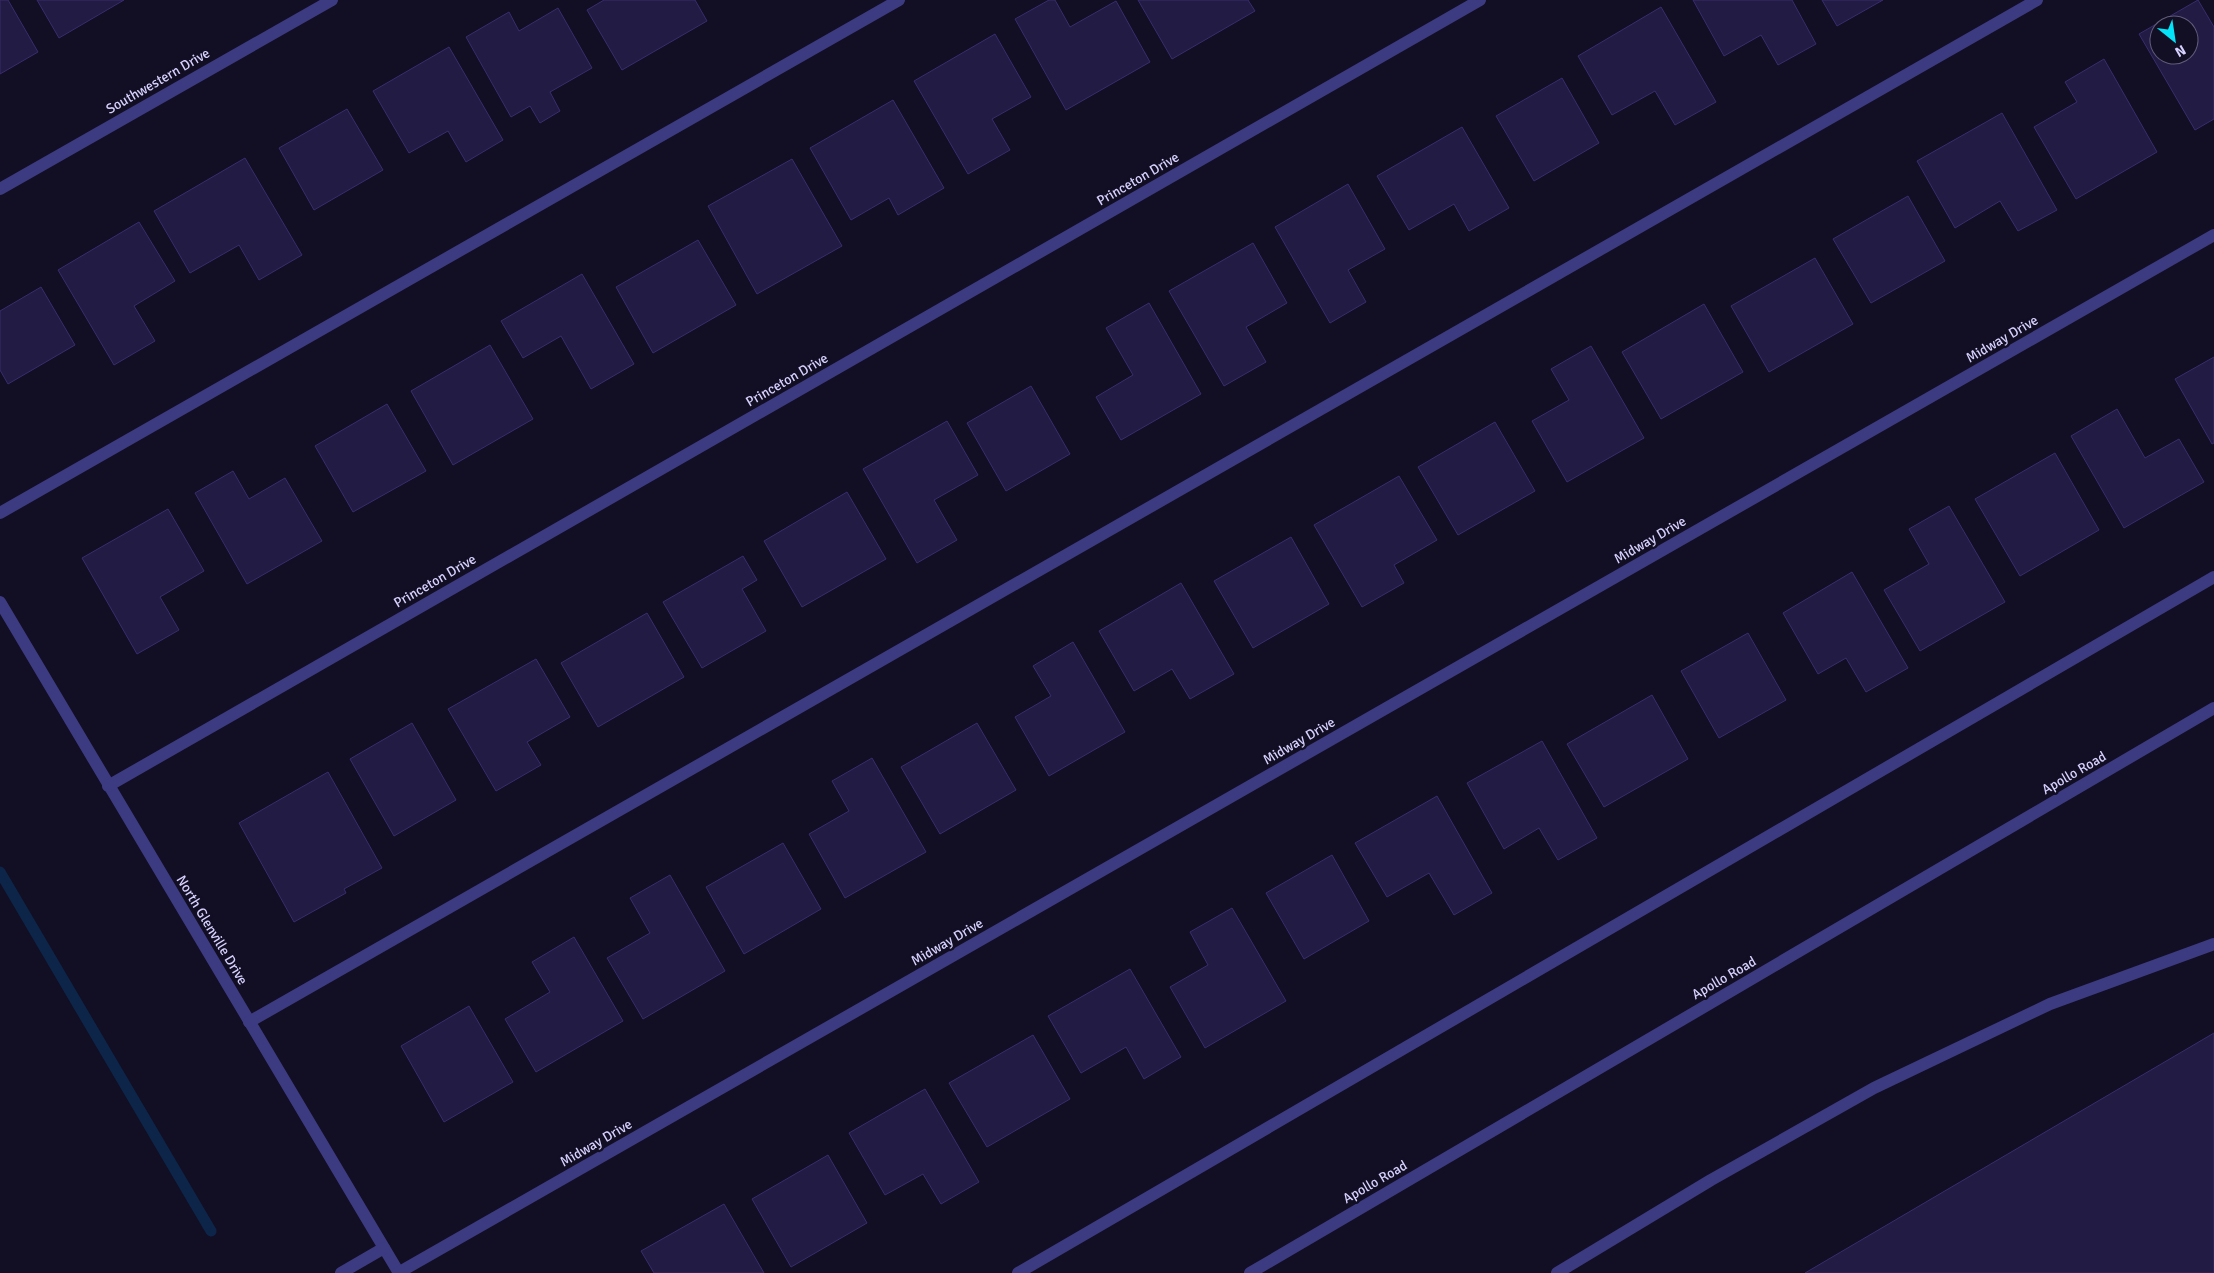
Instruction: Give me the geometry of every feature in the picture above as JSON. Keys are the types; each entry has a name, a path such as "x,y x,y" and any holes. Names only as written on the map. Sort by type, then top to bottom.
{"street":[{"name":"Southwestern Drive","path":"0,189 332,0"},
{"path":"0,513 898,0"},
{"name":"Princeton Drive","path":"108,786 1480,0"},
{"path":"249,1022 2038,0"},
{"name":"Midway Drive","path":"399,1273 2214,235"},
{"path":"1018,1273 2214,577"},
{"name":"North Glenville Drive","path":"0,602 399,1273"},
{"name":"Apollo Road","path":"1250,1273 2214,708"},
{"path":"1557,1273 1711,1180 1874,1088 2050,1004 2214,944"},
{"path":"341,1273 384,1248"}],"building":[{"path":"0,0 8,0 38,52 0,74"},
{"path":"37,0 124,0 59,38"},
{"path":"604,0 695,0 707,21 622,70 587,10"},
{"path":"1049,0 1055,0 1070,27 1116,1 1150,62 1066,110 1015,19"},
{"path":"1138,0 1248,0 1255,11 1172,59"},
{"path":"1693,0 1792,0 1816,44 1778,65 1761,35 1724,56"},
{"path":"1822,0 1883,0 1837,26"},
{"path":"2198,0 2214,27 2214,119 2195,130 2157,65 2199,65 2199,15 2172,15"},
{"path":"1661,7 1716,102 1675,125 1655,91 1612,115 1578,56"},
{"path":"558,8 592,68 550,92 560,111 540,123 530,106 511,117 466,37 509,12 519,31"},
{"path":"2149,28 2149,51 2139,34"},
{"path":"995,34 1031,97 992,119 1010,150 968,174 914,81"},
{"path":"449,47 503,140 466,162 448,131 409,153 373,91"},
{"path":"2104,59 2157,152 2076,199 2034,127 2077,102 2065,82"},
{"path":"1562,78 1599,143 1534,181 1496,116"},
{"path":"893,100 944,188 898,215 889,198 851,220 810,148"},
{"path":"347,109 383,170 314,210 279,148"},
{"path":"2002,113 2057,210 2018,231 2000,201 1955,228 1917,161"},
{"path":"1462,127 1509,208 1469,231 1454,204 1409,230 1377,176"},
{"path":"245,158 302,255 259,280 239,245 190,273 154,211"},
{"path":"792,159 842,246 757,294 708,206"},
{"path":"1348,184 1385,249 1348,270 1366,302 1330,323 1275,227"},
{"path":"1908,196 1945,261 1871,303 1833,239"},
{"path":"139,222 175,281 134,306 155,341 114,365 58,270"},
{"path":"698,240 736,305 653,353 616,287"},
{"path":"1253,243 1287,303 1246,327 1266,362 1224,386 1169,291"},
{"path":"1815,258 1853,324 1769,372 1731,306"},
{"path":"582,274 634,364 591,389 561,336 523,358 501,321"},
{"path":"41,287 75,345 8,384 0,370 0,311"},
{"path":"1149,303 1201,394 1121,440 1096,397 1133,375 1106,328"},
{"path":"1704,304 1743,372 1661,419 1622,352"},
{"path":"490,345 533,419 453,465 411,391"},
{"path":"1591,346 1644,438 1567,482 1532,421 1569,400 1551,369"},
{"path":"2214,357 2214,443 2212,444 2175,379"},
{"path":"1031,386 1070,454 1006,491 967,423"},
{"path":"387,404 426,471 353,512 315,446"},
{"path":"2117,409 2145,458 2179,439 2204,482 2124,528 2071,436"},
{"path":"947,421 978,475 934,500 957,540 917,563 863,469"},
{"path":"1495,422 1535,491 1458,535 1418,467"},
{"path":"2055,453 2099,530 2020,576 1975,499"},
{"path":"233,471 249,499 285,478 322,541 247,584 195,493"},
{"path":"1399,476 1437,540 1394,565 1404,583 1362,607 1314,525"},
{"path":"847,492 886,559 802,607 764,541"},
{"path":"1949,506 2005,602 1920,651 1884,590 1929,564 1909,529"},
{"path":"168,509 204,571 160,597 179,630 137,654 82,558"},
{"path":"1291,537 1329,604 1253,648 1214,581"},
{"path":"743,556 757,580 742,589 766,631 702,668 663,602"},
{"path":"1852,572 1908,668 1866,692 1846,658 1818,674 1783,613"},
{"path":"1181,583 1234,674 1190,699 1172,669 1134,691 1099,631"},
{"path":"647,613 684,677 598,727 561,663"},
{"path":"1748,633 1786,700 1719,738 1681,671"},
{"path":"1073,642 1125,732 1049,776 1015,717 1051,696 1033,666"},
{"path":"536,659 570,717 527,742 541,765 496,791 448,709"},
{"path":"1652,695 1688,759 1604,807 1567,744"},
{"path":"412,723 456,800 394,836 350,759"},
{"path":"977,723 1016,790 940,834 901,767"},
{"path":"1542,741 1597,838 1558,860 1539,828 1504,849 1467,783"},
{"path":"872,758 926,852 845,898 809,834 849,811 832,781"},
{"path":"328,772 382,868 344,889 346,893 294,922 239,823"},
{"path":"1437,796 1492,893 1454,915 1429,873 1387,897 1355,843"},
{"path":"783,843 821,909 744,954 706,887"},
{"path":"1332,855 1369,921 1304,959 1266,893"},
{"path":"670,875 725,971 643,1019 607,958 650,933 630,898"},
{"path":"1232,908 1286,1001 1205,1048 1170,987 1208,965 1190,932"},
{"path":"574,937 623,1021 536,1072 505,1019 550,992 532,962"},
{"path":"1130,969 1181,1057 1144,1079 1126,1047 1081,1073 1048,1016"},
{"path":"469,1006 513,1082 444,1122 401,1046"},
{"path":"2214,1033 2214,1273 1805,1273"},
{"path":"1033,1035 1070,1099 987,1147 949,1083"},
{"path":"925,1089 979,1182 941,1204 923,1174 885,1195 849,1133"},
{"path":"828,1155 867,1223 791,1267 752,1199"},
{"path":"724,1204 764,1273 654,1273 641,1251"}],"waterway":[{"path":"0,872 211,1231"}]}
